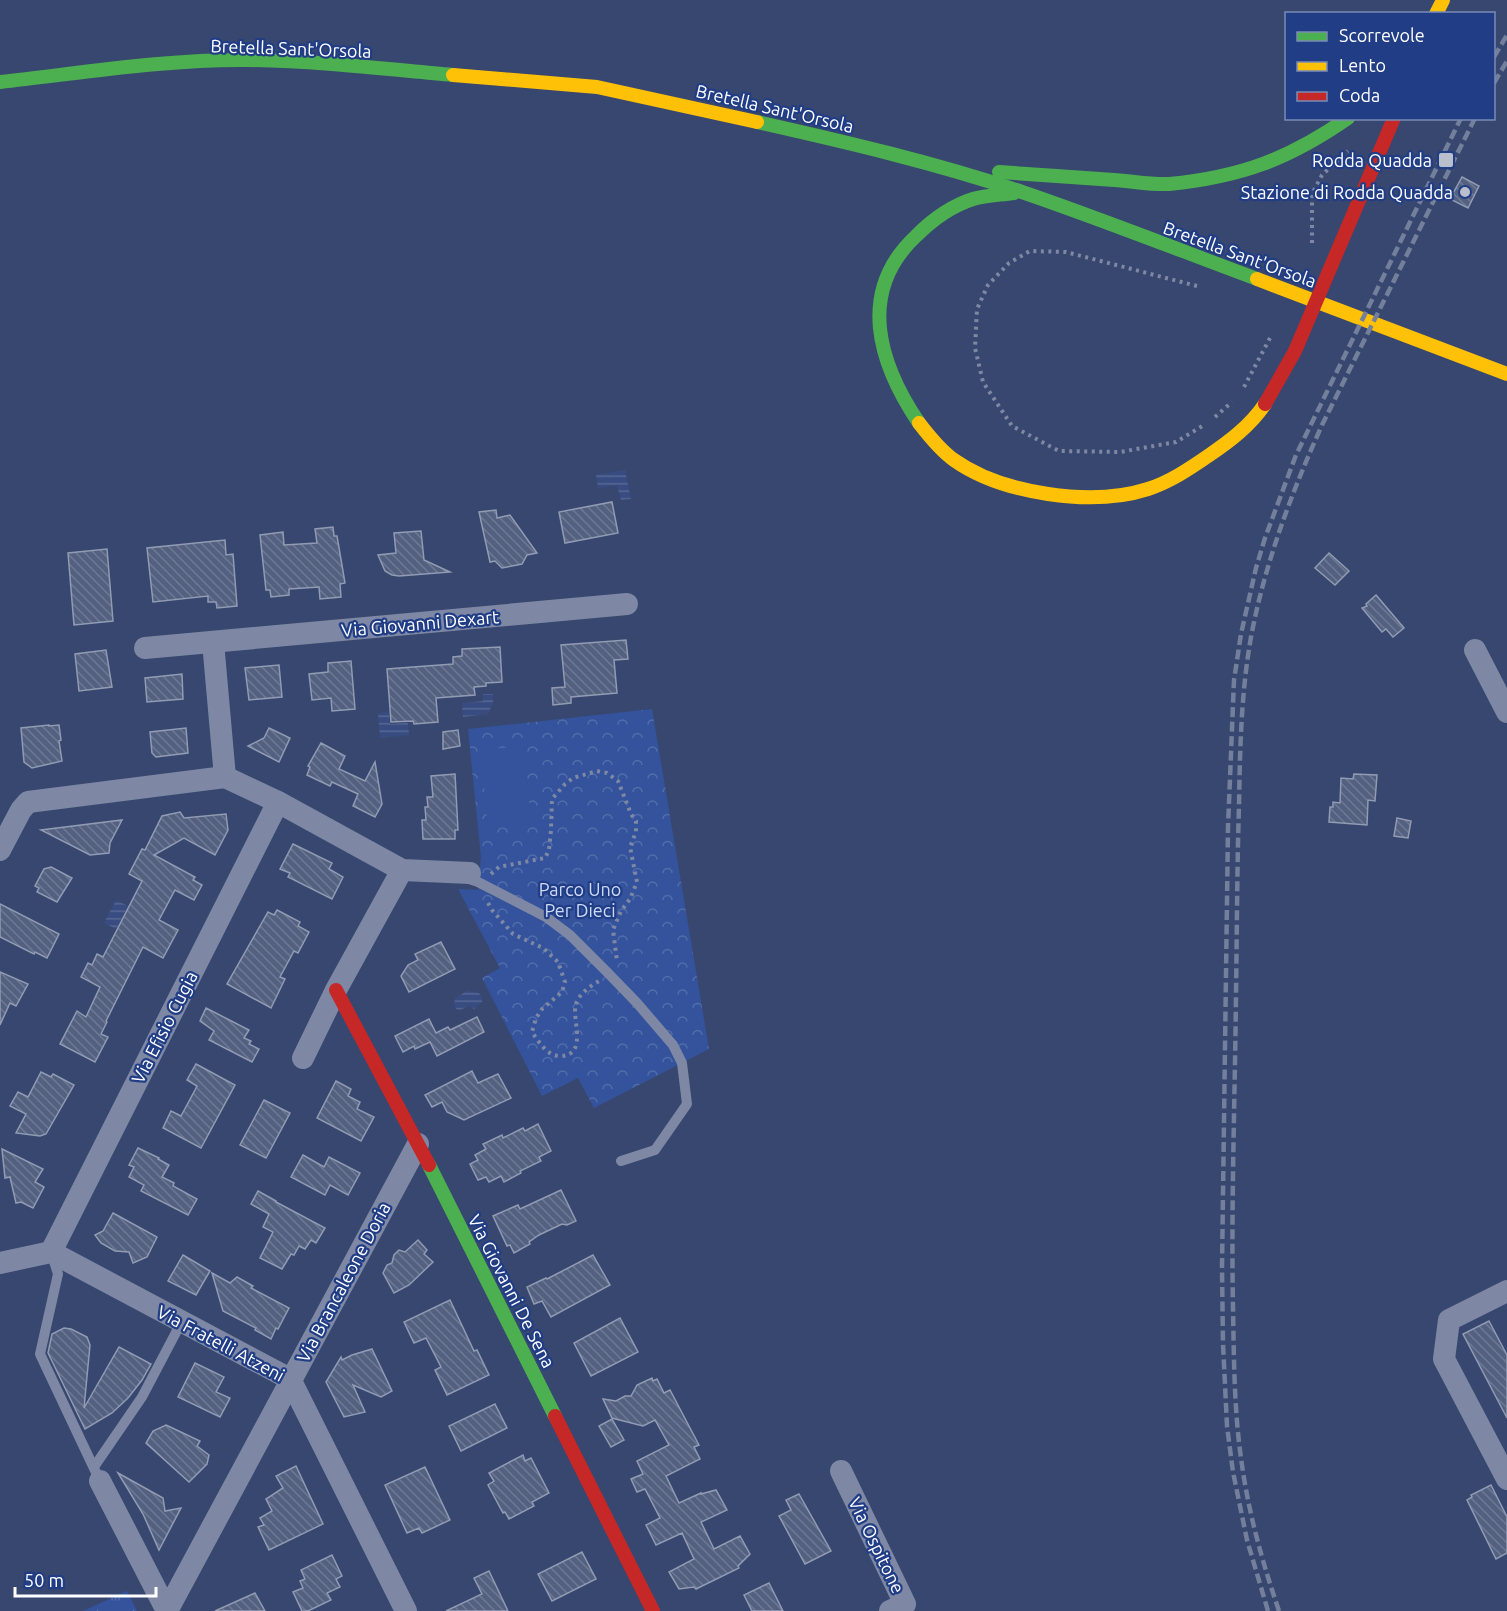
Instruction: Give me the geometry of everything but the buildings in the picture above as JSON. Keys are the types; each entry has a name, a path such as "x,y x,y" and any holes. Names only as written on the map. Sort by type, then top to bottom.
{"main road":[{"name":"Bretella Sant'Orsola","path":"0,82 148,65 247,60 297,62 597,87 824,136 1022,192 1406,334 1507,374"},
{"path":"956,172 1006,172 1167,184 1249,170 1286,156 1318,139 1345,120"},
{"path":"1022,192 975,198 950,209 931,220 916,234 899,256 886,280 879,307 881,333 889,369 902,400 921,428 947,455 982,476 1021,489 1062,496 1099,498 1132,493 1167,482 1233,439 1251,421 1272,394 1288,366 1357,210 1393,120"},
{"name":"Via Giovanni De Sena","path":"336,990 418,1144 653,1611"}],"street":[{"name":"Via Giovanni Dexart","path":"145,648 627,604"},
{"path":"213,642 225,777"},
{"path":"1475,650 1507,712"},
{"path":"0,850 21,810 28,802 225,777 278,802 402,870 469,877"},
{"name":"Via Efisio Cugia","path":"51,1252 278,802"},
{"path":"303,1058 336,990 402,870"},
{"name":"Via Brancaleone Doria","path":"167,1611 418,1144"},
{"path":"0,1263 51,1252"},
{"name":"Via Fratelli Atzeni","path":"51,1252 290,1379 406,1611"},
{"path":"1507,1291 1449,1320 1444,1359 1507,1479"},
{"name":"Via Ospitone","path":"841,1472 905,1604 890,1611"},
{"path":"97,1474 167,1611"}],"lane":[{"path":"469,877 546,917 570,935 637,1003 673,1045 682,1063 687,1104 655,1150 621,1161"},
{"path":"51,1252 58,1274 40,1354 97,1474"},
{"path":"97,1474 142,1397 182,1321"}],"path":[{"path":"1311,247 1313,240 1312,194 1322,175 1344,157 1349,149"},
{"path":"1202,287 1066,252 1030,251 1009,263 988,285 977,309 975,348 983,382 1012,426 1059,451 1120,452 1176,442 1212,420 1239,396 1273,333"},
{"path":"597,771 607,773 618,781 636,821 636,832 630,847 637,882 613,930 617,965 614,971 587,988 576,1004 578,1037 575,1047 568,1054 560,1056 551,1054 532,1032 536,1017 542,1009 562,992 565,982 558,962 543,948 513,934 492,910 483,893 469,877 491,874 499,867 545,858 549,850 552,799 564,784 573,778 597,771"}],"green space":[{"name":"Parco Uno Per Dieci","path":"652,709 709,1049 594,1108 578,1078 542,1096 482,978 500,968 458,889 478,890 481,857 468,729"},
{"path":"524,746 531,824 488,829 481,750"},
{"path":"127,1591 137,1611 83,1611"}],"shaded area":[{"path":"625,470 631,499 621,500 617,485 598,488 596,475"},
{"path":"483,694 493,694 493,703 488,714 463,717 462,703 483,701"},
{"path":"389,712 390,724 408,723 409,735 380,738 378,713"},
{"path":"116,900 128,906 116,929 104,923"},
{"path":"467,991 479,993 482,1002 474,1009 469,1006 460,1010 456,1009 455,998"}],"railway":[{"path":"1495,55 1507,35"},
{"path":"1495,81 1507,61"},
{"path":"1268,1611 1247,1540 1233,1472 1227,1426 1223,1344 1228,827 1234,680 1241,634 1256,568 1296,455 1460,120"},
{"path":"1279,1611 1248,1502 1237,1426 1234,1367 1232,1229 1238,853 1245,679 1251,637 1271,556 1311,451 1474,120"}],"traffic: fast":[{"path":"0,82 124,67 218,60 300,62 453,75"},
{"path":"999,172 1155,184 1195,181 1263,164 1305,145 1345,120"},
{"path":"757,122 824,137 990,181 1257,279"},
{"path":"919,423 893,377 885,353 880,328 880,304 886,281 897,258 916,236 942,214 973,199 1014,193"},
{"path":"429,1165 555,1416"}],"traffic: slow":[{"path":"1437,12 1443,0"},
{"path":"453,75 597,87 757,122"},
{"path":"1257,279 1507,374"},
{"path":"919,423 939,447 954,460 974,472 1022,489 1075,497 1101,497 1148,489 1179,475 1232,439 1265,404"}],"traffic: jam":[{"path":"1265,404 1295,351 1393,120"},
{"path":"336,990 429,1165"},
{"path":"555,1416 653,1611"}],"place":[{"name":"Rodda Quadda","path":"1446,160"},
{"name":"Stazione di Rodda Quadda","path":"1465,192"}]}
